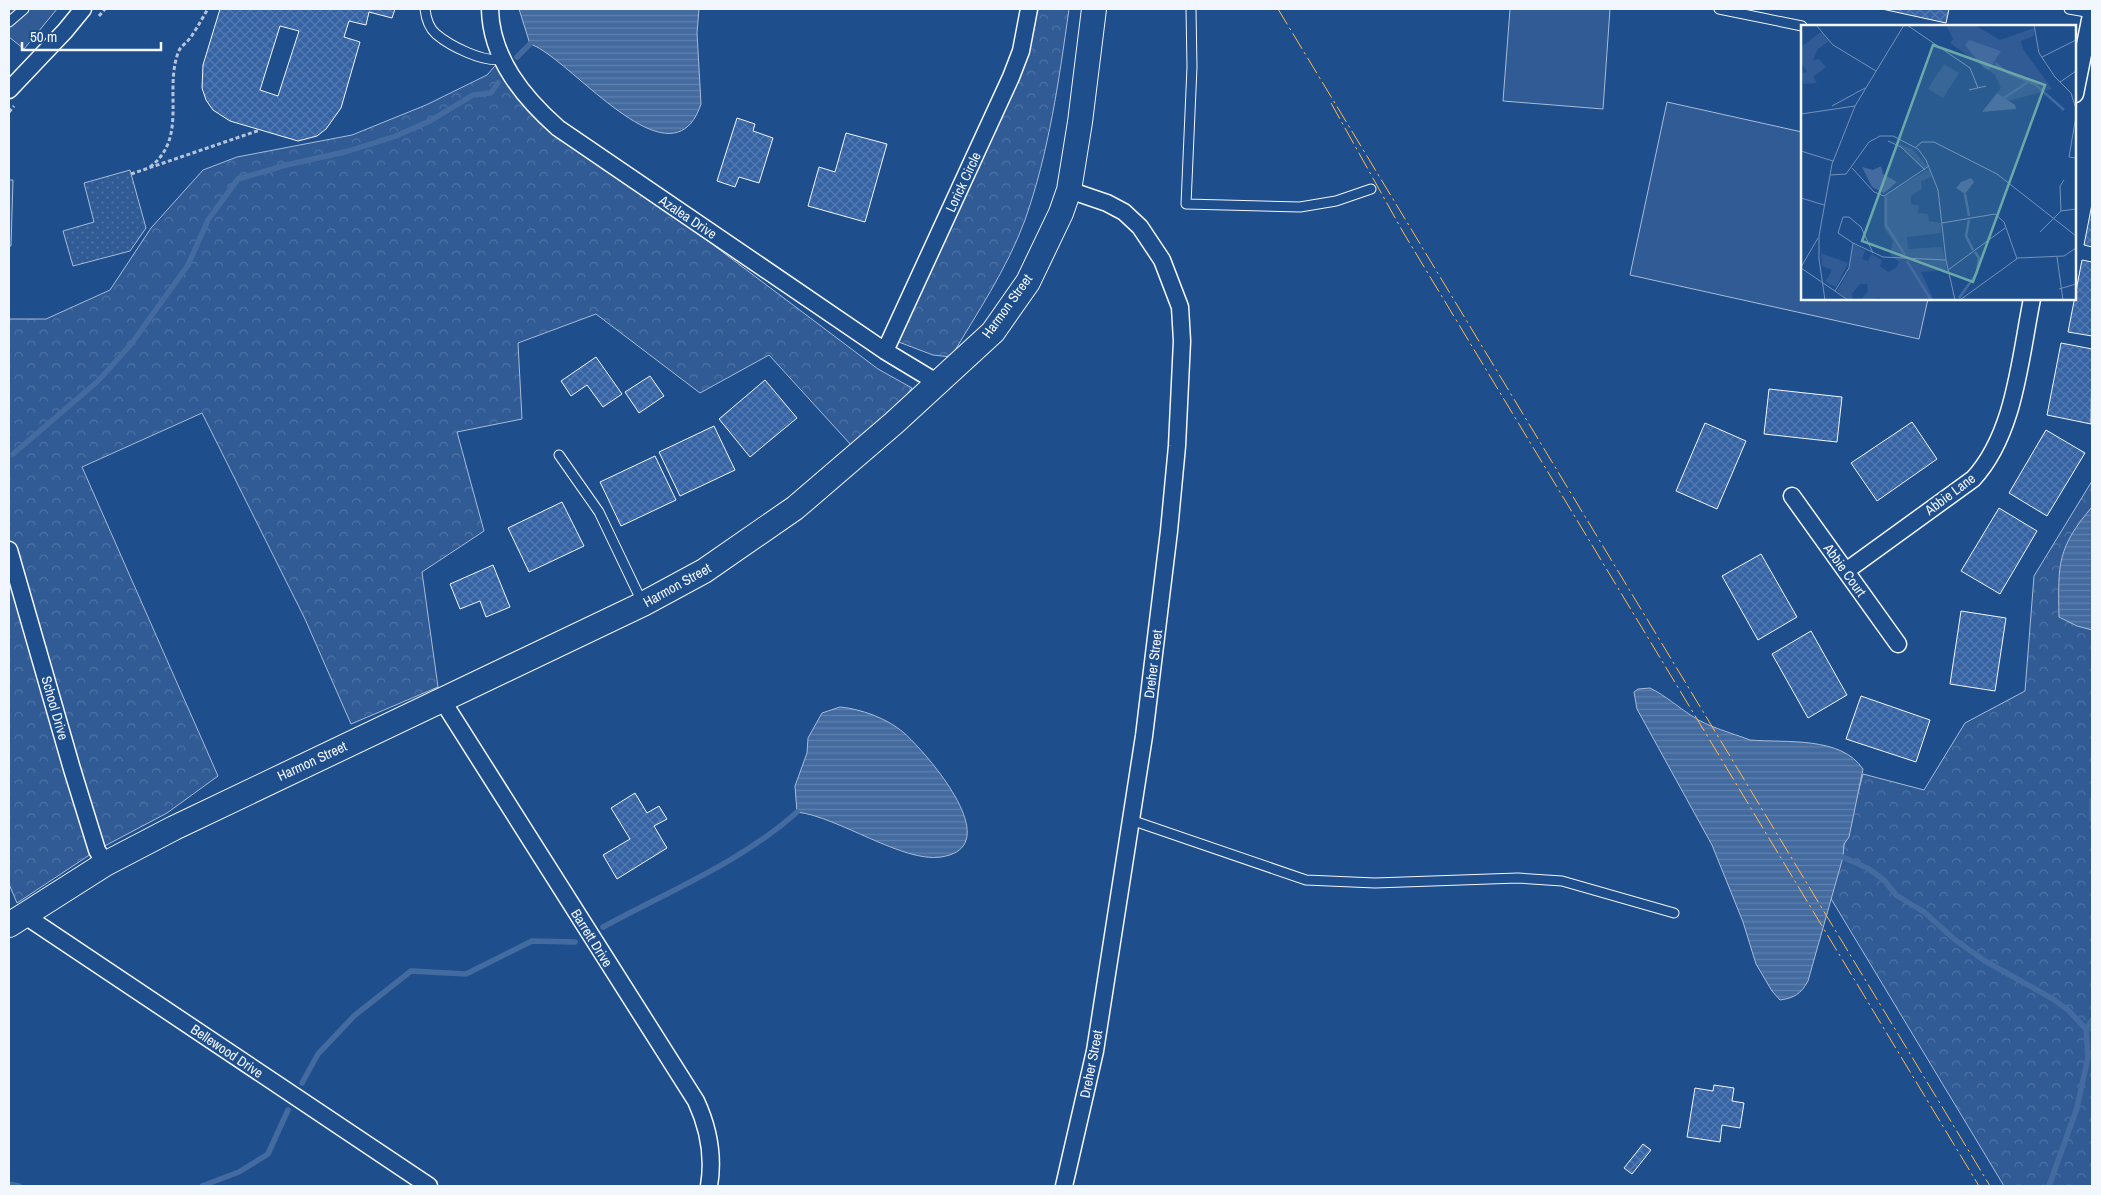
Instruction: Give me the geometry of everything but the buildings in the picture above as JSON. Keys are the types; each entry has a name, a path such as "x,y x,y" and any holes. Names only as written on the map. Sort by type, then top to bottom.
{"street":[{"path":"9,90 66,31 83,9"},
{"name":"Azalea Drive","path":"490,9 494,38 501,59 533,104 558,128 885,351 938,383"},
{"name":"Lorick Circle","path":"885,351 1021,51 1029,9"},
{"name":"Harmon Street","path":"17,920 105,864 248,791 643,604 711,566 795,508 938,383 993,332 1028,282 1061,213 1069,190 1079,131 1094,9"},
{"path":"2076,83 2092,11"},
{"name":"Dreher Street","path":"1064,1186 1095,1051 1144,736 1169,531 1177,446 1182,341 1180,307 1162,260 1140,227 1124,212 1106,203 1069,190"},
{"name":"Abbie Lane","path":"1846,571 1972,479 1985,466 2004,430 2032,300"},
{"name":"Abbie Court","path":"1792,496 1898,644"},
{"name":"School Drive","path":"9,550 97,850 105,864"},
{"name":"Barrett Drive","path":"442,700 696,1102 709,1133 711,1150 709,1186"},
{"name":"Bellewood Drive","path":"17,920 429,1186"}],"lane":[{"path":"9,22 24,9"},
{"path":"425,9 428,21 437,34 482,59 493,61 501,59"},
{"path":"1191,9 1192,67 1186,204 1300,207 1336,200 1371,189"},
{"path":"1719,9 1801,26"},
{"path":"2069,9 2092,11"},
{"path":"559,455 598,512 643,604"},
{"path":"1131,820 1306,880 1375,883 1518,878 1562,881 1674,913"}],"path":[{"path":"150,167 162,156 173,133 172,86 179,50 191,38 208,9"},
{"path":"131,174 260,130"}],"green space":[{"path":"1037,9 1069,9 1052,116 1041,168 1018,238 991,290 951,357 933,355 896,341 1022,63 1035,24"},
{"path":"501,59 558,128 878,369 912,388 889,417 852,446 769,355 700,393 596,314 518,343 522,419 457,432 484,531 422,572 438,687 351,724 305,619 202,413 82,467 218,776 167,813 97,850 17,903 9,884 9,319 46,319 110,290 151,228 203,170 237,157 352,135 426,105 487,75"},
{"path":"130,170 146,228 130,251 73,266 63,231 94,222 84,183"},
{"path":"2092,481 2092,1186 2004,1186 1830,897 1863,774 1924,790 1965,723 2025,691 2034,576"}],"shaded area":[{"path":"9,9 57,9 24,49 9,37"},
{"path":"519,9 699,9 697,33 701,104 687,127 668,133 644,127 619,112 547,54 530,44"},
{"path":"1510,9 1610,9 1603,109 1503,101"},
{"path":"1667,102 1801,132 1801,300 1928,300 1919,339 1630,275"},
{"path":"9,180 13,180 11,246 9,246"},
{"path":"2092,507 2092,630 2077,626 2059,617 2059,583 2062,557 2066,546 2080,521"},
{"path":"1650,688 1698,720 1720,730 1750,740 1812,743 1827,746 1853,758 1863,769 1849,837 1844,844 1843,857 1808,981 1803,989 1793,997 1780,1000 1772,991 1756,964 1743,922 1712,845 1637,709 1634,692 1638,689"},
{"path":"840,707 865,712 889,722 903,732 928,759 956,798 965,818 967,836 960,850 941,857 926,857 908,853 832,822 797,812 795,786 807,753 808,738 822,713"}],"waterway":[{"path":"517,57 530,44"},
{"path":"13,454 98,381 132,343 188,265 208,220 238,179 286,165 345,152 396,136 430,121 473,95 491,93 498,83"},
{"path":"2092,800 2092,819"},
{"path":"603,927 729,861 776,830 797,812"},
{"path":"1843,857 1869,869 1884,880 1896,895 1924,912 1954,939 1985,961 2053,999 2068,1010 2086,1029 2088,1057 2077,1108 2049,1186"},
{"path":"302,1083 318,1054 354,1016 411,971 466,974 532,941 575,942"},
{"path":"2086,1029 2092,1020"},
{"path":"202,1186 239,1172 268,1154 288,1110"},
{"path":"9,1184 19,1186"}],"power":[{"path":"1278,9 1990,1186"},
{"path":"1331,103 1403,232 1979,1186"}]}
